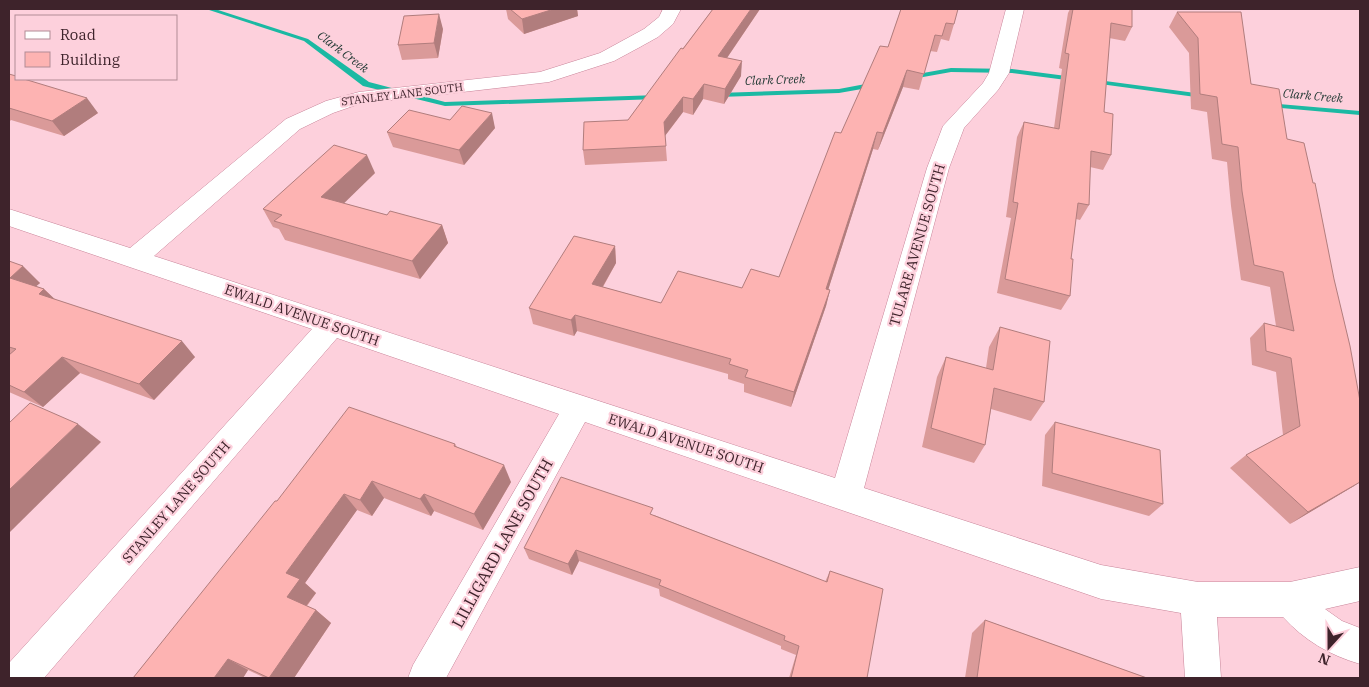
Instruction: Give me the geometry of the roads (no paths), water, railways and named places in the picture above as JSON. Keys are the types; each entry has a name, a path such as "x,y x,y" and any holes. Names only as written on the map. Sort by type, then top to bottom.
{"street":[{"name":"STANLEY LANE SOUTH","path":"135,258 293,124 314,112 335,103 359,98 542,78 578,68 607,57 651,33 667,20 672,9"},
{"name":"TULARE AVENUE SOUTH","path":"846,496 938,168 954,126 991,86 999,73 1015,9"},
{"name":"EWALD AVENUE SOUTH","path":"9,217 1101,582 1198,599 1290,599 1360,584"},
{"name":"STANLEY LANE SOUTH","path":"20,678 332,325"},
{"name":"LILLIGARD LANE SOUTH","path":"426,678 578,407"},
{"path":"1198,599 1203,678"},
{"path":"1290,599 1312,623 1332,637 1360,646"}],"waterway":[{"name":"Clark Creek","path":"209,9 306,40 366,84 445,104 659,97"},
{"name":"Clark Creek","path":"912,77 951,70 1012,71 1074,79"},
{"name":"Clark Creek","path":"1093,81 1203,96"},
{"name":"Clark Creek","path":"718,95 839,91 876,84"},
{"name":"Clark Creek","path":"1269,105 1360,113"}]}
